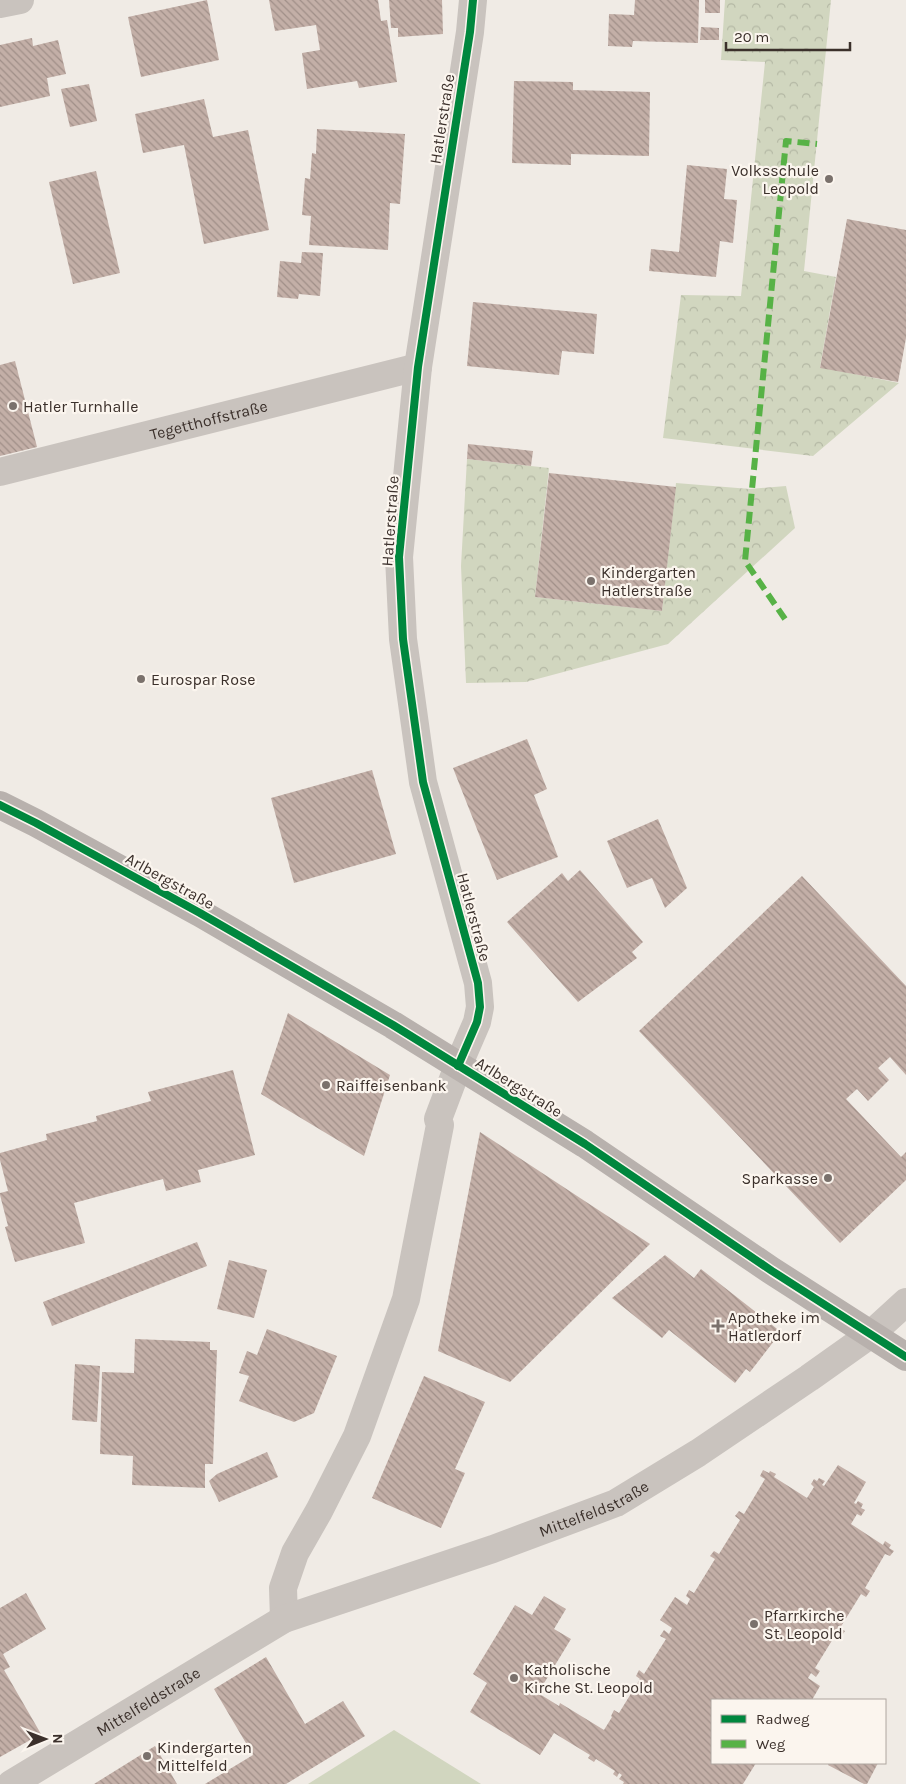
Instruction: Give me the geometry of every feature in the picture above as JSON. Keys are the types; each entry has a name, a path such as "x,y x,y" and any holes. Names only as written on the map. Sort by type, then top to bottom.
{"main road":[{"name":"Arlbergstraße","path":"0,805 200,913 394,1025 585,1144 772,1271 906,1357"}],"street":[{"path":"0,4 20,0"},
{"name":"Hatlerstraße","path":"458,1066 477,1022 480,1007 478,983 423,782 402,639 399,557 418,367 470,32 473,0"},
{"name":"Tegetthoffstraße","path":"0,472 418,367"},
{"path":"284,1619 283,1588 295,1553 319,1512 357,1436 406,1299 440,1125 438,1119 458,1066"},
{"name":"Mittelfeldstraße","path":"11,1784 284,1619 493,1550 616,1502 698,1453 871,1334 906,1302"}],"green space":[{"path":"725,0 831,0 804,271 836,277 820,367 899,383 813,456 663,438 681,295 741,296 765,62 721,60"},
{"name":"Kindergarten Hatlerstraße","path":"467,459 549,468 535,597 662,611 676,483 750,489 786,486 795,528 668,644 526,682 466,683 461,566"},
{"path":"394,1730 481,1784 308,1784"}],"building":[{"path":"207,0 219,60 141,77 128,17"},
{"path":"269,0 378,0 381,21 387,20 397,82 359,88 357,81 307,89 302,53 320,50 316,25 275,31"},
{"path":"389,0 442,0 443,34 398,37 398,28 391,28"},
{"path":"635,0 699,0 698,43 633,41 632,47 608,46 609,14 634,15"},
{"path":"705,0 720,0 720,13 705,13"},
{"path":"701,27 719,28 719,40 700,40"},
{"path":"32,38 33,46 58,40 66,74 47,78 50,96 0,107 0,45"},
{"path":"514,81 573,82 573,90 650,92 649,156 571,154 571,165 512,163"},
{"path":"89,84 97,121 70,127 61,89"},
{"path":"204,99 213,137 248,130 269,230 204,244 184,145 143,153 135,114"},
{"path":"317,129 405,134 400,204 390,203 388,250 309,245 311,216 302,215 305,178 310,179 312,153 316,154"},
{"path":"687,165 727,169 724,199 737,200 733,243 720,241 716,277 649,271 651,249 679,252"},
{"path":"96,171 120,273 73,284 49,182"},
{"path":"847,219 906,230 906,338 898,382 820,368"},
{"path":"302,252 323,253 320,296 299,294 298,299 277,297 280,261 301,263"},
{"path":"473,302 597,314 594,354 562,351 559,375 467,366"},
{"name":"Hatler Turnhalle","path":"15,361 37,447 0,456 0,365"},
{"path":"468,444 533,451 531,466 467,459"},
{"path":"549,473 676,487 662,611 535,597"},
{"path":"527,739 547,789 534,795 558,857 497,880 453,768"},
{"path":"372,770 396,854 294,883 271,798"},
{"path":"658,819 687,888 665,908 652,878 627,888 607,841"},
{"path":"580,870 643,942 632,952 637,958 578,1002 507,922 562,873 568,881"},
{"path":"802,876 906,986 906,1075 890,1057 878,1068 889,1080 868,1101 857,1089 846,1099 901,1157 906,1152 906,1180 840,1243 639,1031"},
{"name":"Raiffeisenbank","path":"288,1013 390,1075 364,1156 261,1094"},
{"path":"233,1070 255,1155 198,1170 201,1182 166,1191 163,1179 74,1203 85,1243 15,1262 5,1227 8,1226 0,1195 0,1193 8,1191 0,1153 47,1140 46,1134 97,1121 96,1116 151,1101 148,1092"},
{"path":"480,1132 650,1244 510,1382 438,1351"},
{"path":"197,1242 207,1266 52,1326 43,1302"},
{"name":"Apotheke im Hatlerdorf","path":"665,1255 694,1278 701,1269 781,1332 750,1372 746,1369 735,1383 669,1330 662,1338 612,1298"},
{"path":"229,1260 267,1270 254,1318 217,1309"},
{"path":"267,1329 337,1356 314,1413 294,1422 239,1401 249,1376 239,1373 247,1351 257,1355"},
{"path":"135,1339 210,1342 210,1350 217,1350 213,1464 205,1464 205,1488 132,1485 133,1456 100,1454 102,1372 134,1373"},
{"path":"75,1364 100,1366 97,1422 72,1420"},
{"path":"424,1376 485,1402 455,1469 465,1473 441,1528 372,1498"},
{"path":"267,1452 278,1477 219,1502 209,1481 217,1474"},
{"name":"Pfarrkirche St. Leopold","path":"838,1465 866,1482 854,1503 856,1504 858,1501 863,1504 861,1508 865,1510 861,1516 857,1514 851,1524 883,1545 885,1541 891,1545 889,1548 894,1551 890,1556 885,1554 865,1588 870,1591 866,1597 861,1594 840,1628 845,1631 841,1637 836,1634 815,1668 820,1671 816,1677 811,1673 808,1678 820,1686 813,1699 711,1699 711,1764 755,1764 743,1784 623,1784 624,1782 619,1779 622,1775 619,1773 617,1777 613,1774 615,1771 596,1759 594,1762 588,1758 590,1755 554,1733 540,1755 470,1712 487,1683 473,1674 515,1605 532,1615 544,1596 566,1609 554,1629 571,1639 538,1693 559,1706 560,1703 604,1730 614,1710 619,1713 640,1679 636,1676 639,1670 644,1674 666,1639 660,1636 664,1630 669,1634 672,1628 660,1620 675,1597 687,1605 690,1599 686,1596 689,1590 694,1593 715,1559 710,1556 714,1551 719,1554 740,1520 735,1516 739,1511 744,1514 765,1479 760,1476 763,1470 776,1474 774,1477 807,1498 814,1487 811,1484 814,1479 817,1481 819,1478 825,1481 822,1485 824,1486"},
{"path":"26,1593 46,1629 3,1654 10,1667 4,1670 41,1734 0,1757 0,1608"},
{"path":"266,1657 305,1724 343,1701 365,1736 286,1784 205,1784 253,1755 214,1689"},
{"name":"Kindergarten Mittelfeld","path":"155,1746 177,1784 94,1784"},
{"path":"828,1764 877,1764 867,1784"}],"marked path":[{"path":"785,619 745,561 786,141 817,144"}],"cycle path":[{"path":"458,1066 477,1022 480,1007 478,983 423,782 403,639 399,557 418,367 470,32 473,0"},
{"path":"0,805 200,913 393,1025 585,1144 772,1271 906,1357"}],"place":[{"name":"Volksschule Leopold","path":"829,179"},
{"name":"Hatler Turnhalle","path":"13,406"},
{"name":"Kindergarten Hatlerstraße","path":"591,581"},
{"name":"Eurospar Rose","path":"141,679"},
{"name":"Raiffeisenbank","path":"326,1085"},
{"name":"Sparkasse","path":"828,1178"},
{"name":"Apotheke im Hatlerdorf","path":"718,1326"},
{"name":"Pfarrkirche St. Leopold","path":"754,1624"},
{"name":"Katholische Kirche St. Leopold","path":"514,1678"},
{"name":"Kindergarten Mittelfeld","path":"147,1756"}]}
